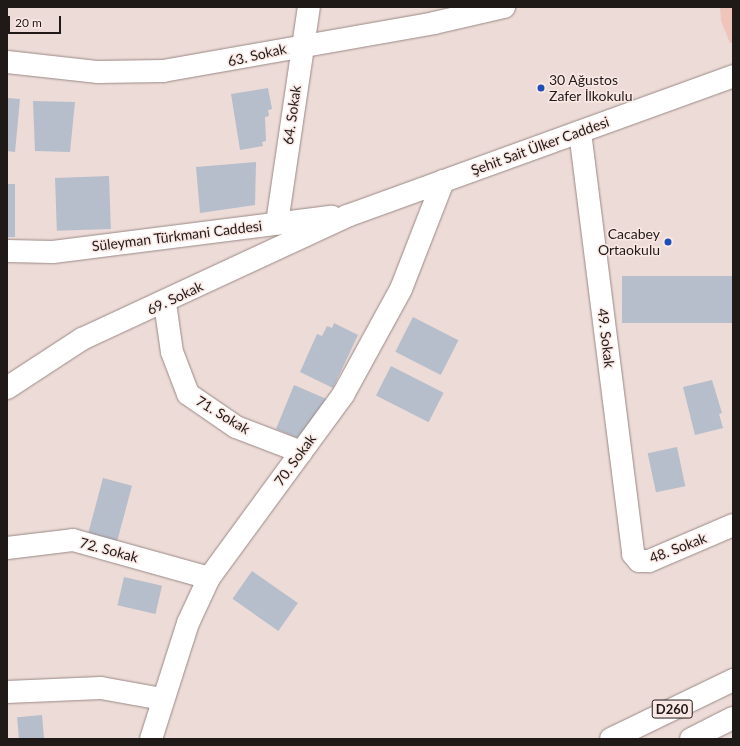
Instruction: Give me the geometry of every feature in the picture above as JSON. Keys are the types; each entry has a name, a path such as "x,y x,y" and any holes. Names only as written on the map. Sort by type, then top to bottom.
{"main road":[{"name":"64. Sokak","path":"277,223 308,7"},
{"name":"63. Sokak","path":"7,62 98,72 164,71 231,61 302,44 434,23 504,7"},
{"name":"Şehit Sait Ülker Caddesi","path":"347,216 733,76"},
{"name":"49. Sokak","path":"580,132 632,545"},
{"name":"70. Sokak","path":"151,739 162,699 188,623 209,578 343,395 401,289 443,181"},
{"name":"Süleyman Türkmani Caddesi","path":"7,251 53,252 277,223 347,216"},
{"name":"69. Sokak","path":"7,388 82,339 165,303 347,216"},
{"name":"71. Sokak","path":"165,303 172,352 188,394 236,427 301,452"},
{"name":"48. Sokak","path":"632,545 633,554 639,561 649,561 733,525"},
{"name":"72. Sokak","path":"7,548 73,540 209,578"},
{"name":"D260","path":"611,739 733,680"},
{"path":"7,692 101,688 162,699"},
{"name":"D260","path":"691,739 733,718"}],"shaded area":[{"path":"720,7 733,7 733,43 730,43 721,21"}],"building":[{"path":"268,88 272,109 268,110 269,116 265,117 266,141 262,142 263,146 240,150 231,94"},
{"path":"7,98 20,99 15,152 7,151"},
{"path":"33,101 75,102 70,152 35,151"},
{"path":"256,162 255,205 200,213 196,167"},
{"path":"109,176 111,229 57,231 55,178"},
{"path":"7,184 15,184 15,237 7,237"},
{"path":"622,276 733,276 733,323 622,323"},
{"path":"413,317 458,340 441,375 395,352"},
{"path":"334,323 358,335 333,388 300,372 317,334 322,336 327,326 332,328"},
{"path":"391,366 444,393 429,422 376,395"},
{"path":"712,380 722,413 719,414 723,428 695,435 683,387"},
{"path":"294,385 329,400 300,439 276,429"},
{"path":"677,447 685,486 656,492 648,453"},
{"path":"103,478 132,486 116,544 87,536"},
{"path":"252,571 298,603 278,631 232,599"},
{"path":"124,577 162,586 155,614 117,605"},
{"path":"42,715 44,739 19,739 17,717"}],"place":[{"name":"30 Ağustos Zafer İlkokulu","path":"541,88"},
{"name":"Cacabey Ortaokulu","path":"668,242"}]}
